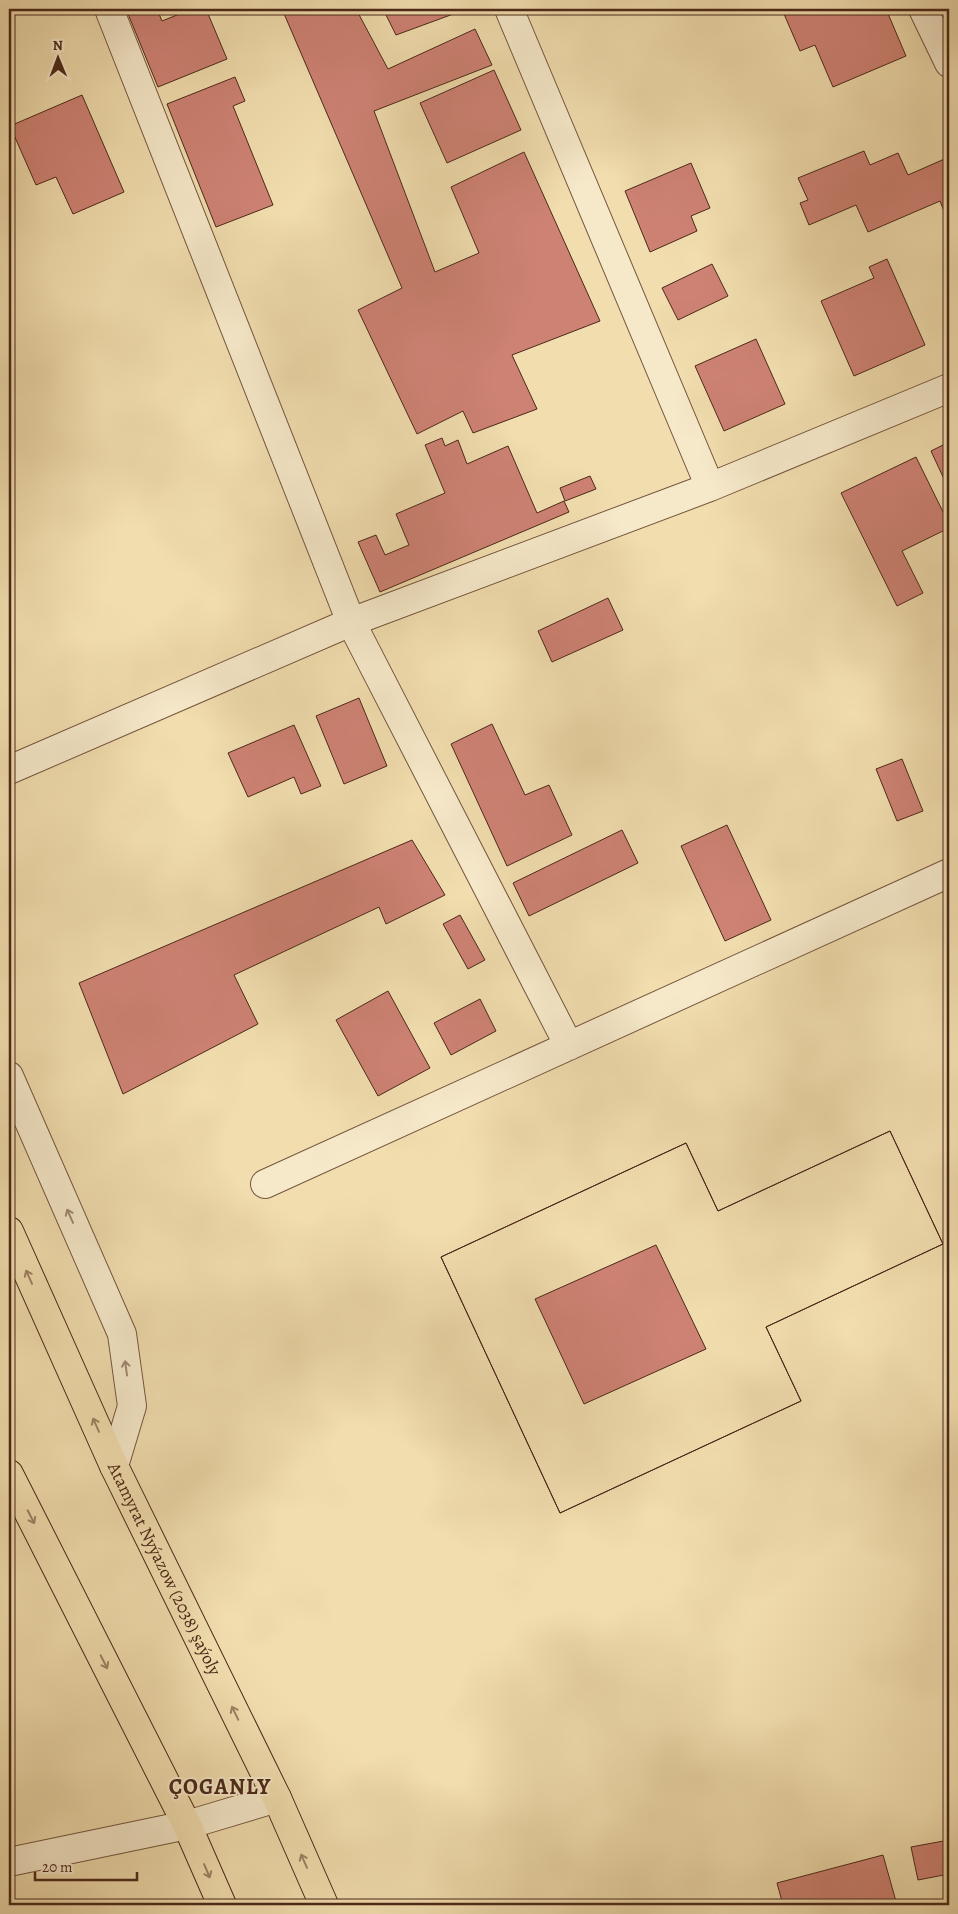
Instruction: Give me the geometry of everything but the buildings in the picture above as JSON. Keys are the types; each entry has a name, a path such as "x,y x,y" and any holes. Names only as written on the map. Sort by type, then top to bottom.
{"main road":[{"name":"Atamyrat Nyýazow (2038) şaýoly","path":"9,1231 114,1466 277,1798 324,1905"},
{"path":"9,1474 187,1825 222,1905"}],"street":[{"path":"109,9 351,622 569,1046"},
{"path":"508,9 710,487"},
{"path":"923,9 949,63"},
{"path":"9,770 351,622 710,487 949,388"},
{"path":"265,1184 949,874"},
{"path":"9,1076 122,1334 132,1406 114,1466"},
{"path":"9,1862 187,1825 277,1798"}],"district":[{"name":"ÇOGANLY","path":"220,1786"}]}
